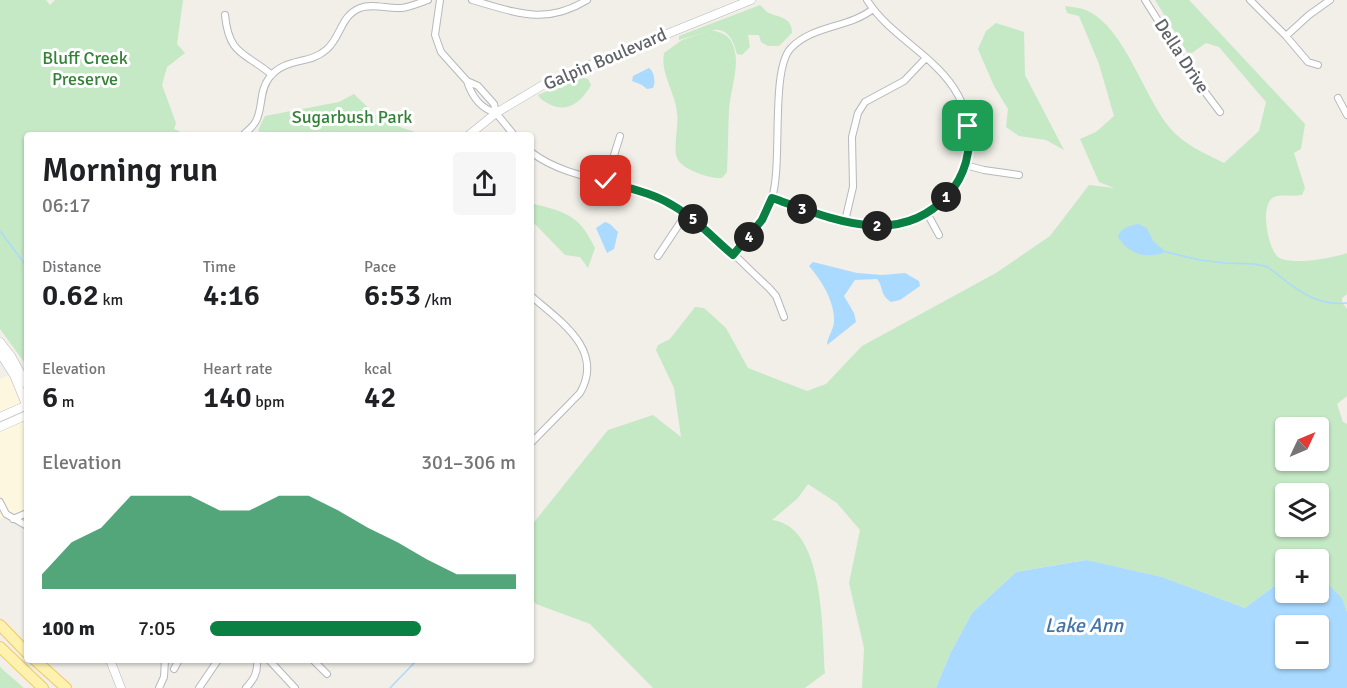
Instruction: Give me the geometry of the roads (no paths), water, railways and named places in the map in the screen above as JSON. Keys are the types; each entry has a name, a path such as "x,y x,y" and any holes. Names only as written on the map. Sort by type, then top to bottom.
{"main road":[{"path":"0,626 24,649"},
{"path":"0,647 43,688"},
{"path":"38,663 66,688"}],"street":[{"path":"246,132 256,120 262,92 272,75 292,62 314,57 326,50 344,20 351,13 362,7 403,8 428,0"},
{"path":"440,0 435,24 437,44 446,60 467,81 478,86 494,104 496,114 511,132"},
{"path":"472,0 508,12 533,16 556,14 587,0"},
{"name":"Galpin Boulevard","path":"474,132 496,114 548,82 751,0"},
{"path":"772,198 845,221 885,226 907,222 939,205 951,192 965,165 969,141 965,111 956,92 950,83 873,9 867,0"},
{"name":"Della Drive","path":"1145,0 1193,76 1220,112"},
{"path":"1250,0 1308,62 1318,65"},
{"path":"1286,36 1330,0"},
{"path":"733,255 762,220 772,198 777,168 781,72 787,53 805,37 858,18 873,9"},
{"path":"225,15 228,36 236,49 272,75"},
{"path":"845,221 854,177 854,126 860,104 904,81 925,59"},
{"path":"467,81 471,94 485,110 496,114"},
{"path":"1338,98 1347,115"},
{"path":"606,181 620,136"},
{"path":"534,154 554,165 659,198 686,214 773,292 784,317"},
{"path":"965,165 1019,175"},
{"path":"927,213 939,235"},
{"path":"658,255 686,214"},
{"path":"534,299 581,344 588,365 585,386 580,393 534,440"},
{"path":"0,342 24,380"},
{"path":"0,353 14,375 24,398"},
{"path":"0,417 24,406"},
{"path":"0,427 24,416"},
{"path":"0,502 6,514 24,524"},
{"path":"13,519 24,514"},
{"path":"111,663 121,688"},
{"path":"159,688 164,677 165,663"},
{"path":"174,669 177,663"},
{"path":"199,688 216,663"},
{"path":"248,687 255,678 257,663"},
{"path":"271,663 295,688"},
{"path":"320,663 327,674"}],"water":[{"path":"649,68 654,77 653,88 647,89 632,81 633,76"},
{"path":"605,222 618,232 614,249 607,253 596,228"},
{"path":"1138,224 1147,228 1153,241 1166,252 1152,255 1139,254 1122,243 1118,237 1121,231"},
{"path":"813,262 857,273 882,275 905,273 919,281 920,286 900,300 891,302 883,293 877,279 855,280 844,296 854,313 856,322 827,345 834,314 827,292 809,266"},
{"name":"Lake Ann","path":"1086,560 1162,577 1245,608 1275,586 1275,603 1329,603 1329,585 1342,598 1347,612 1347,688 936,688 950,654 972,613 1016,572"}],"waterway":[{"path":"0,231 24,263"},
{"path":"1166,252 1200,260 1268,267 1304,294 1324,302 1347,303"},
{"path":"390,688 414,663"}],"park label":[{"name":"Bluff Creek Preserve","path":"85,68"},
{"name":"Sugarbush Park","path":"352,117"}]}
